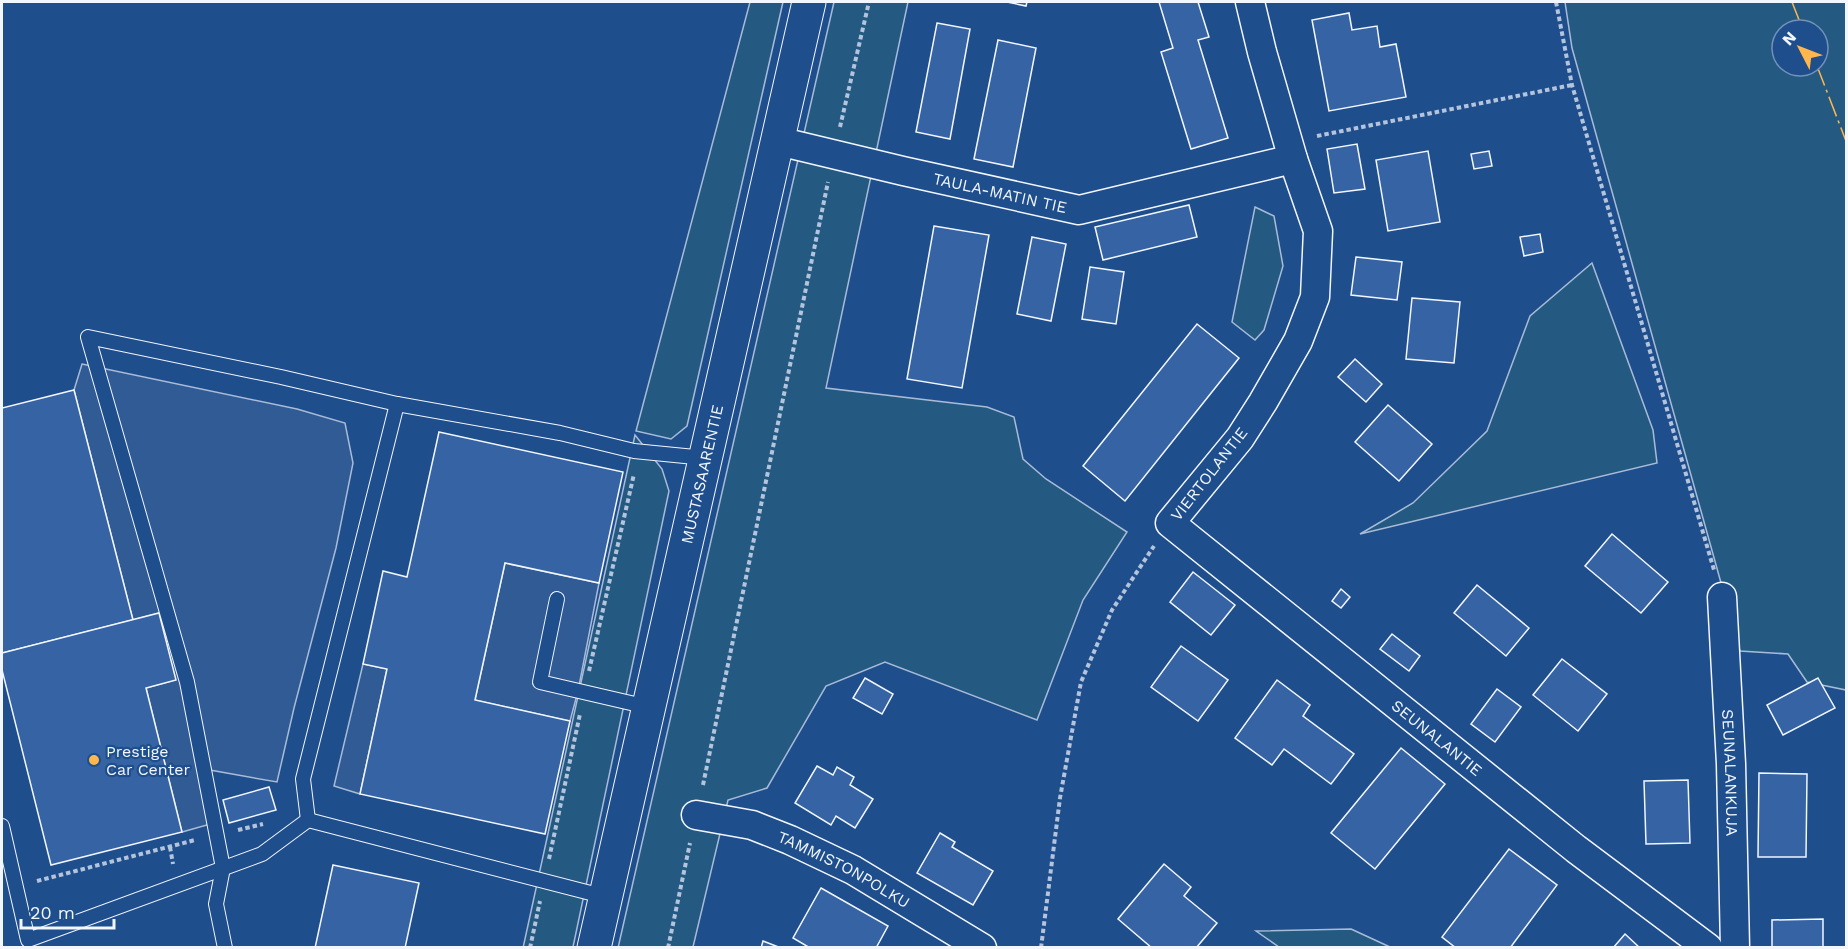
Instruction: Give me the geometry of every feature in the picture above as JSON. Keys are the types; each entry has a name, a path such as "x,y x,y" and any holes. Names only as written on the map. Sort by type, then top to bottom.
{"main road":[{"name":"MUSTASAARENTIE","path":"594,948 809,2"}],"street":[{"name":"VIERTOLANTIE","path":"1170,523 1240,438 1298,341 1315,297 1318,231 1291,151 1250,2"},
{"name":"TAULA-MATIN TIE","path":"778,141 1079,210 1291,151"},
{"name":"SEUNALANTIE","path":"1170,523 1576,849 1708,948"},
{"name":"SEUNALANKUJA","path":"1722,597 1730,754 1735,948"},
{"name":"TAMMISTONPOLKU","path":"696,815 752,825 790,840 853,870 982,948"}],"lane":[{"path":"225,948 216,904 223,868 187,682 88,337 281,376 397,404 560,433 633,451 705,458"},
{"path":"307,817 303,779 397,404"},
{"path":"557,598 540,682 648,707"},
{"path":"2,826 28,940 262,854 307,817"},
{"path":"307,817 606,897"}],"path":[{"path":"668,948 834,153 869,2"},
{"path":"1556,2 1572,85 1722,597"},
{"path":"1291,151 1572,85"},
{"name":"VIERTOLANTIE","path":"1041,948 1060,798 1081,682 1112,610 1170,523"},
{"path":"15,886 216,835 307,817"}],"shaded area":[{"path":"750,2 783,2 687,426 671,439 636,431"},
{"path":"834,2 908,2 826,388 987,407 1014,417 1023,459 1046,479 1127,532 1083,600 1037,720 885,662 826,686 767,788 728,800 693,947 618,948"},
{"path":"1565,2 1846,2 1846,690 1807,682 1788,654 1740,651 1572,48"},
{"path":"1255,207 1274,216 1283,266 1264,330 1255,340 1232,322"},
{"path":"1592,263 1653,430 1657,463 1360,534 1413,503 1487,431 1530,316"},
{"path":"82,364 297,409 345,423 353,463 336,548 277,782 204,769 214,823 182,832 146,688 175,680 159,613 133,620 74,390"},
{"path":"635,435 662,469 669,491 573,947 523,948"},
{"path":"505,563 599,583 570,721 475,700"},
{"path":"363,664 387,669 360,794 334,786"},
{"path":"1351,929 1390,947 1279,947 1256,931"}],"building":[{"path":"1007,2 1027,2 1026,6"},
{"path":"1159,2 1198,2 1209,37 1198,40 1228,138 1191,149 1161,52 1173,48"},
{"path":"1349,13 1352,30 1377,26 1380,47 1396,44 1406,97 1329,111 1312,20"},
{"path":"937,23 970,29 950,139 916,132"},
{"path":"998,40 1036,48 1013,167 974,159"},
{"path":"1357,144 1365,189 1334,193 1327,149"},
{"path":"1428,151 1440,222 1388,231 1376,160"},
{"path":"1489,151 1492,166 1474,169 1471,154"},
{"path":"1189,205 1197,237 1103,260 1095,227"},
{"path":"934,226 989,235 962,388 907,379"},
{"path":"1540,234 1543,252 1524,256 1520,237"},
{"path":"1032,237 1066,244 1051,321 1017,314"},
{"path":"1356,257 1402,262 1397,300 1351,295"},
{"path":"1090,267 1124,272 1116,324 1082,319"},
{"path":"1412,298 1460,302 1454,363 1406,359"},
{"path":"1197,324 1239,358 1125,501 1083,466"},
{"path":"1355,359 1382,384 1366,402 1338,377"},
{"path":"74,390 133,620 2,653 2,408"},
{"path":"1388,405 1432,444 1399,481 1355,442"},
{"path":"439,432 623,472 599,583 505,563 475,700 570,721 545,834 360,794 387,669 363,664 383,571 407,577"},
{"path":"1612,534 1668,582 1641,613 1585,566"},
{"path":"1193,572 1235,605 1211,635 1170,602"},
{"path":"1477,585 1529,628 1506,656 1454,613"},
{"path":"1341,589 1350,597 1341,608 1332,601"},
{"name":"Prestige Car Center","path":"159,613 176,680 146,688 182,832 51,865 2,670 2,653"},
{"path":"1392,634 1420,656 1409,671 1380,649"},
{"path":"1181,646 1228,680 1198,721 1151,687"},
{"path":"1562,659 1607,694 1578,731 1533,695"},
{"path":"865,678 893,694 882,714 853,698"},
{"path":"1818,678 1835,708 1783,735 1767,705"},
{"path":"1277,680 1310,705 1303,716 1354,754 1331,784 1284,749 1272,765 1235,738"},
{"path":"1497,689 1521,707 1495,742 1471,724"},
{"path":"1401,748 1445,784 1375,869 1331,833"},
{"path":"817,766 833,775 837,767 854,777 850,785 873,799 855,828 836,816 831,825 795,803"},
{"path":"1759,773 1807,774 1806,857 1758,857"},
{"path":"1688,780 1690,843 1646,844 1644,781"},
{"path":"269,787 276,810 229,823 223,800"},
{"path":"940,833 955,842 952,847 993,871 973,905 917,873"},
{"path":"1509,849 1557,885 1510,948 1456,948 1442,937"},
{"path":"1164,864 1191,887 1184,896 1217,923 1196,948 1152,948 1118,919"},
{"path":"333,865 419,883 405,948 315,948"},
{"path":"821,888 888,926 876,948 810,948 793,938"},
{"path":"1823,919 1823,948 1772,948 1772,920"},
{"path":"1625,934 1640,948 1613,948"},
{"path":"763,941 781,948 761,948"}],"power":[{"path":"1792,2 1798,18"},
{"path":"1822,78 1846,141"}],"place":[{"name":"Prestige Car Center","path":"94,760"}]}
